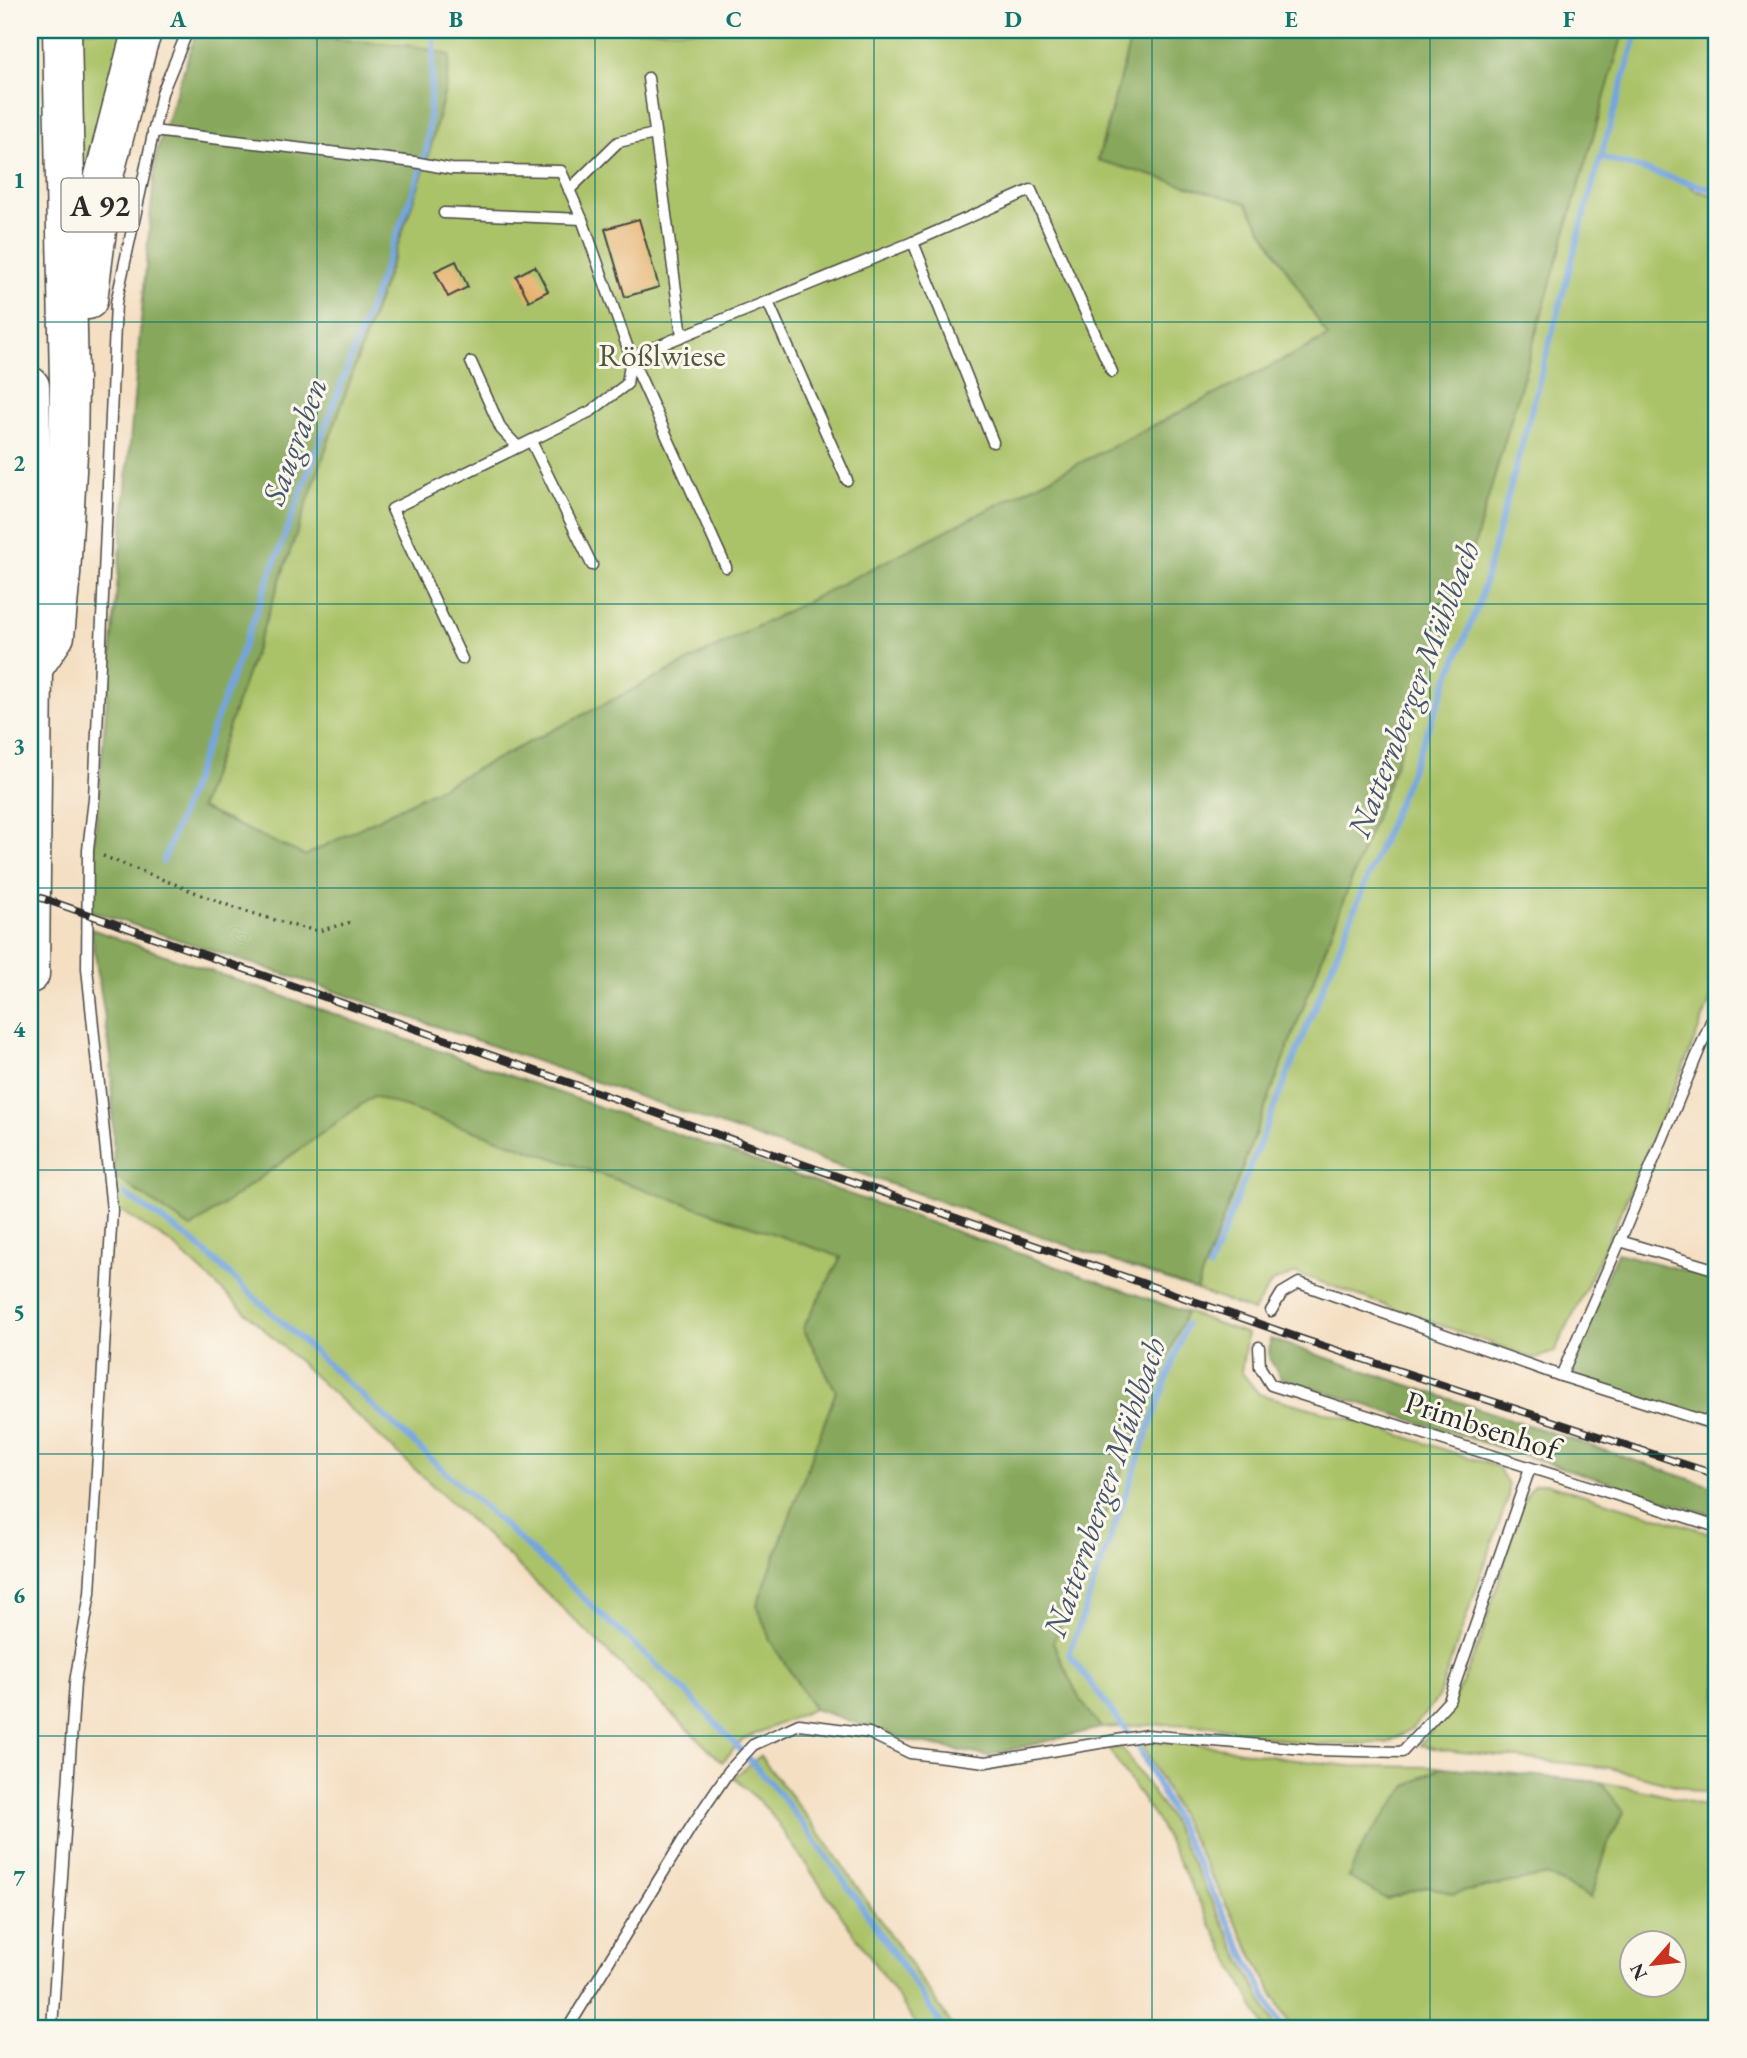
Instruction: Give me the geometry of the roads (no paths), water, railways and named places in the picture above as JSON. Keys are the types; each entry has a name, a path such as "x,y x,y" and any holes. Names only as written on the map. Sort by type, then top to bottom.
{"highway":[{"path":"33,668 55,636 65,507 69,382 62,30"},
{"name":"A 92","path":"69,382 81,360 104,176 144,30"},
{"path":"30,386 33,668 30,974"}],"lane":[{"path":"52,2028 75,1682 90,1593 112,1210 87,968 88,850 94,799 116,303 162,93 188,30"},
{"path":"648,78 682,337"},
{"path":"153,131 414,162 451,169 561,171 582,219 631,357 726,567"},
{"path":"569,190 618,142 655,134"},
{"path":"631,357 914,242 1031,190 1112,372"},
{"path":"444,213 582,219"},
{"path":"914,242 993,442"},
{"path":"768,302 847,480"},
{"path":"462,659 392,509 591,411 626,384 631,357"},
{"path":"471,362 501,429 518,447"},
{"path":"531,441 592,565"},
{"path":"1561,1376 1717,1007"},
{"path":"1620,1241 1717,1270"},
{"path":"1271,1311 1282,1293 1299,1283 1561,1376 1717,1425"},
{"name":"Primbsenhof","path":"1259,1347 1260,1367 1271,1385 1717,1527"},
{"path":"568,2028 691,1827 729,1771 754,1745 799,1724 869,1733 910,1753 986,1762 1147,1735 1315,1750 1402,1752 1449,1701 1530,1468"}],"waterway":[{"name":"Saugraben","path":"163,862 418,178 427,148 435,30"},
{"name":"Natternberger Mühlbach","path":"1209,1268 1479,603 1591,190 1638,30"},
{"path":"1600,157 1717,191"},
{"path":"125,1194 194,1242 684,1690 785,1801 847,1885 944,2028"},
{"name":"Natternberger Mühlbach","path":"1186,1325 1069,1654 1139,1748 1282,2028"}],"railway":[{"path":"30,894 1305,1340 1717,1475"}],"park label":[{"name":"Rößlwiese","path":"662,355"}]}
